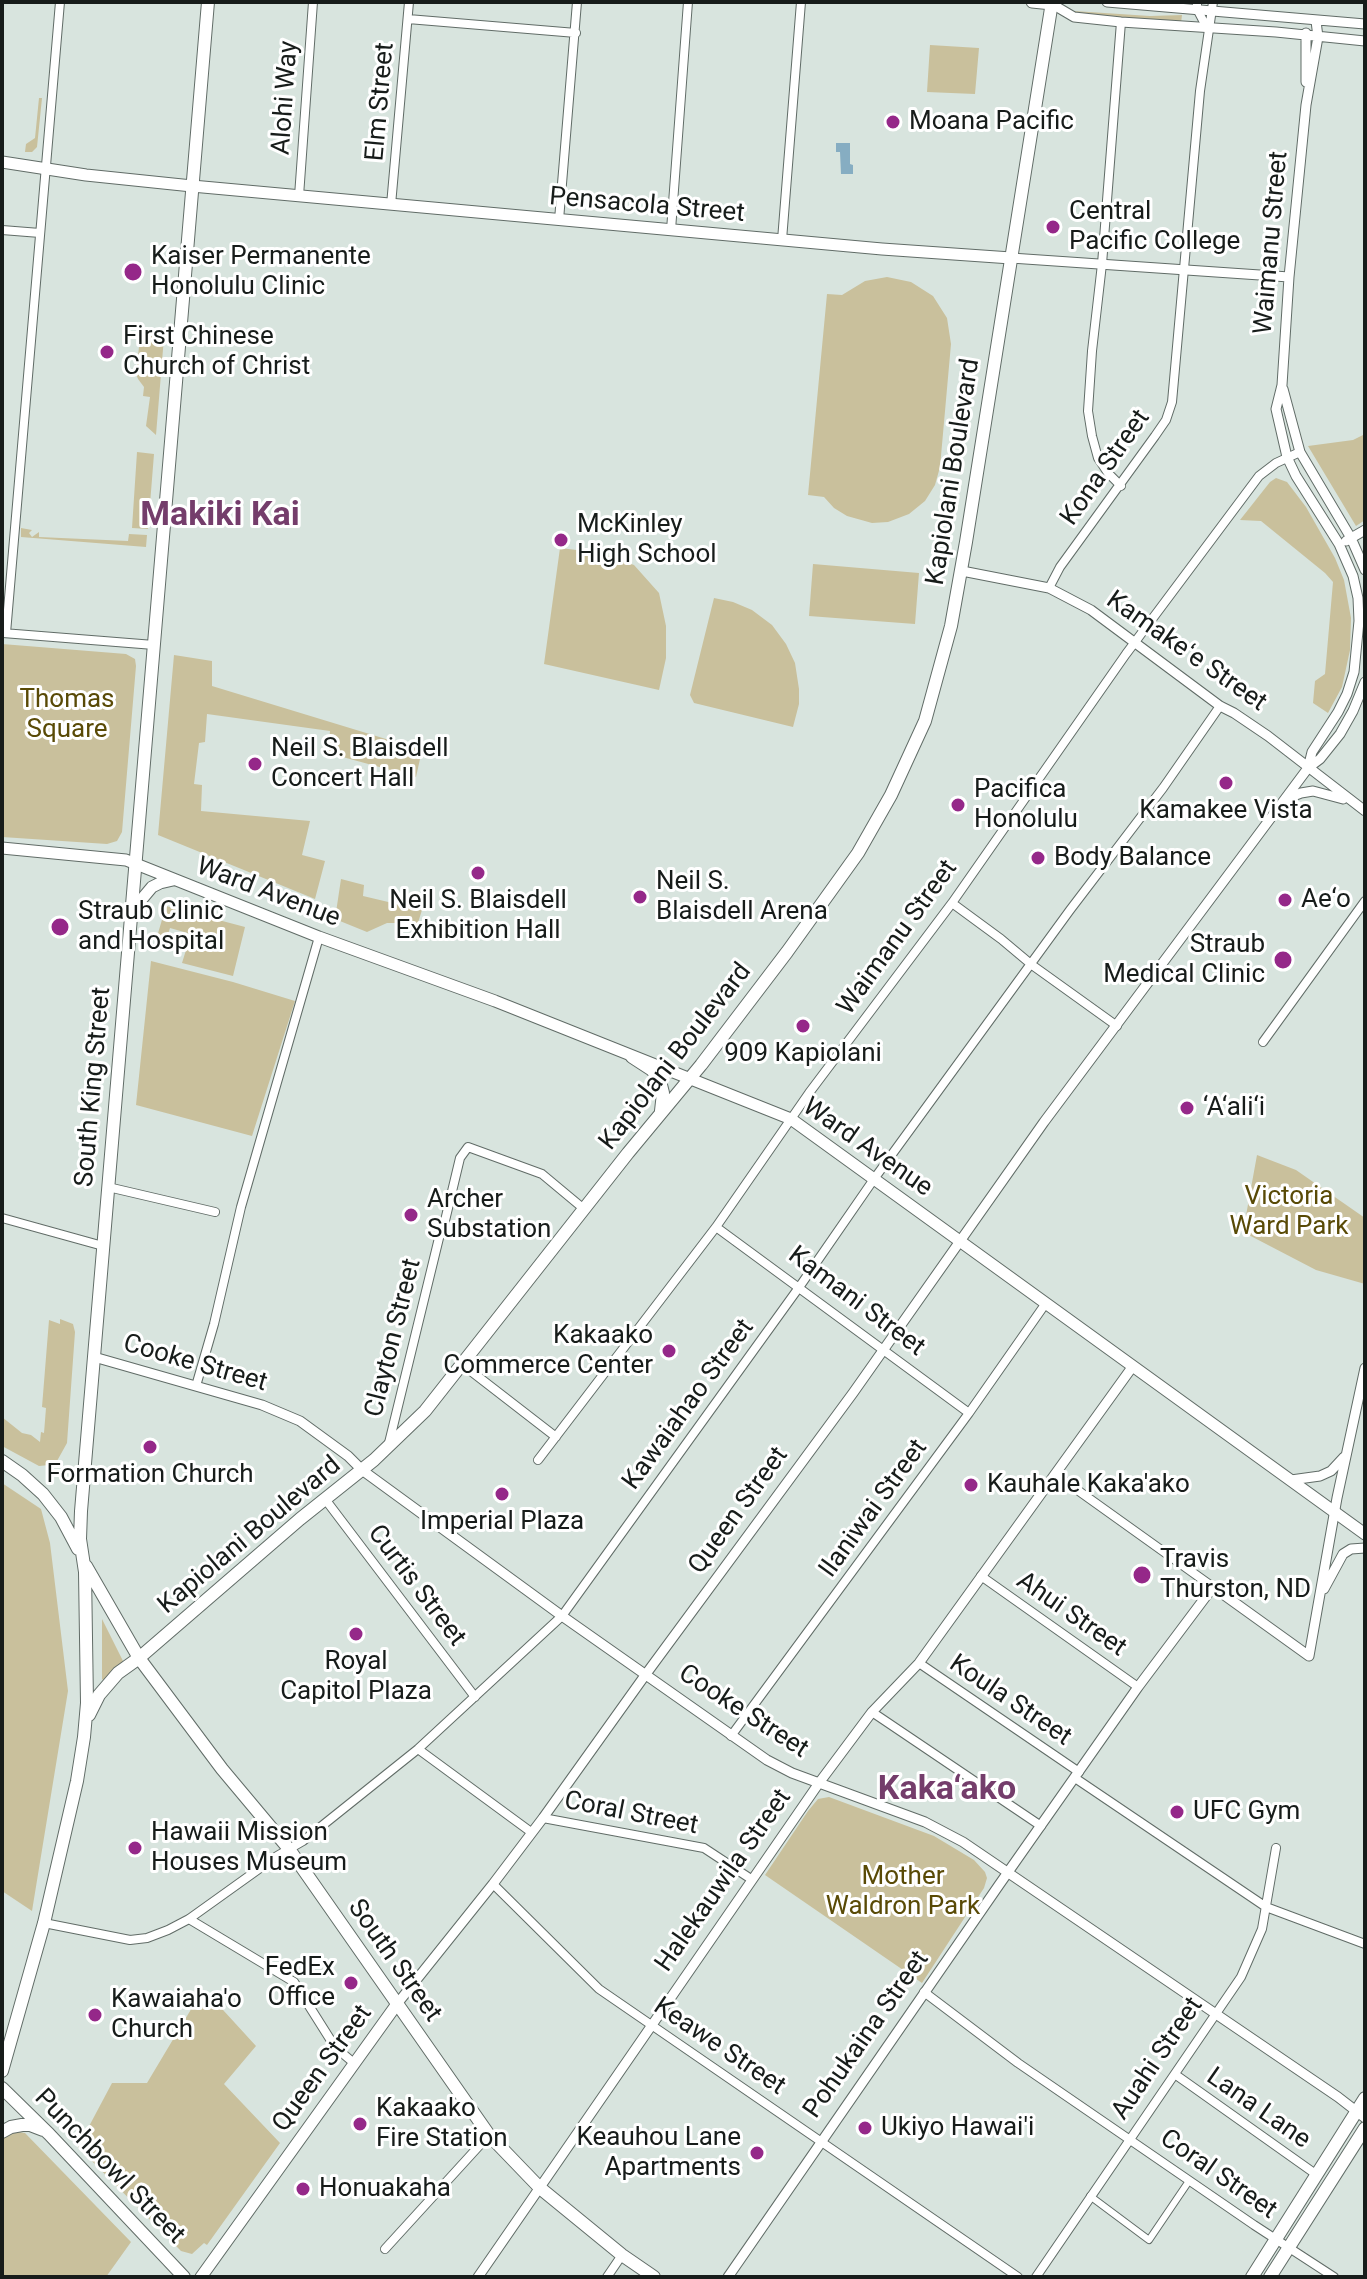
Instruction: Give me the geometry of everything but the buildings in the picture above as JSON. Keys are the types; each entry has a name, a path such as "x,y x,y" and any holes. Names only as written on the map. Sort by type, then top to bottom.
{"main road":[{"name":"South King Street","path":"2,2071 44,1923 77,1781 84,1737 87,1703 85,1572 80,1526 208,2"},
{"path":"1032,2 1056,3"},
{"name":"Kapiolani Boulevard","path":"84,1737 90,1712 111,1680 362,1470 425,1411 690,1079 825,900 858,853 891,795 925,721 948,639 962,571 1011,258 1056,3"},
{"name":"Pensacola Street","path":"2,162 86,175 391,205 1011,258"},
{"name":"Ward Avenue","path":"2,848 119,858 319,937 495,1001 791,1119 1365,1534"},
{"path":"131,912 154,885 174,880"},
{"path":"632,1057 652,1070 660,1081 663,1093 661,1114"},
{"name":"South Street","path":"2,1461 43,1494 61,1517 139,1658 222,1769 289,1849 489,2135 540,2188 654,2277"},
{"name":"Queen Street","path":"201,2277 397,2004"},
{"name":"Punchbowl Street","path":"2,2088 184,2277"},
{"path":"1252,2277 1317,2175 1361,2115 1365,2098"},
{"path":"2,2132 15,2126 30,2125 46,2131"},
{"path":"1270,2277 1365,2128"}],"street":[{"path":"60,2 4,633 154,645"},
{"name":"Alohi Way","path":"299,196 313,2"},
{"name":"Elm Street","path":"391,205 409,2"},
{"path":"559,220 577,2"},
{"path":"671,230 688,2"},
{"path":"782,240 801,2"},
{"path":"1107,2 1212,6 1316,21 1365,24"},
{"path":"1056,3 1074,17 1365,41"},
{"path":"1197,6 1207,28"},
{"name":"Kona Street","path":"1049,588 1060,567 1166,420 1172,402 1207,28 1212,6"},
{"path":"408,19 576,33"},
{"path":"1305,35 1316,21"},
{"name":"Waimanu Street","path":"1282,385 1306,105 1318,37 1316,21"},
{"path":"1121,22 1088,411 1098,458 1121,486"},
{"name":"Waimanu Street","path":"1305,35 1306,105"},
{"path":"2,230 40,233"},
{"name":"Pensacola Street","path":"1011,258 1289,277"},
{"path":"1282,385 1300,452 1351,538 1365,570"},
{"name":"Queen Street","path":"1282,385 1276,409 1287,457 1339,544 1353,576 1358,598 1358,645 1354,672 1338,712 1312,752 1308,768"},
{"name":"Waimanu Street","path":"538,1460 716,1227 791,1119 952,903 1077,723 1259,476 1300,452"},
{"path":"1339,544 1365,530"},
{"name":"Kamakeʻe Street","path":"962,571 1049,588 1091,610 1220,706 1252,725 1365,811"},
{"name":"Queen Street","path":"397,2004 543,1818 853,1393 1044,1122 1308,768 1320,759 1340,734 1365,682"},
{"name":"Kawaiahao Street","path":"44,1923 130,1940 147,1938 189,1919 303,1841 418,1749 562,1616 874,1179 1163,788 1220,706"},
{"path":"1285,800 1313,791 1349,800"},
{"path":"1263,1042 1365,901"},
{"path":"952,903 1117,1026"},
{"path":"196,1386 241,1207 319,937"},
{"name":"Clayton Street","path":"387,1447 460,1158 468,1147 542,1174 584,1209"},
{"path":"108,1187 215,1212"},
{"path":"2,1218 103,1246"},
{"name":"Kamani Street","path":"716,1227 969,1413"},
{"name":"Ilaniwai Street","path":"731,1736 969,1413 1046,1303"},
{"name":"Cooke Street","path":"94,1357 262,1405 300,1421 562,1616 767,1760 819,1783 925,1822 963,1842 1361,2115"},
{"path":"463,1365 556,1437"},
{"name":"Halekauwila Street","path":"478,2277 819,1783 872,1712 919,1663 1133,1366"},
{"path":"1055,1474 1309,1656 1334,1511 1365,1368"},
{"path":"1291,1480 1318,1477 1331,1471 1346,1454"},
{"name":"Curtis Street","path":"325,1499 475,1697"},
{"path":"1319,1599 1343,1554 1351,1549 1365,1548"},
{"name":"Ahui Street","path":"981,1576 1138,1687"},
{"name":"Pohukaina Street","path":"728,2277 1138,1687 1213,1587"},
{"name":"Koula Street","path":"919,1663 1266,1907 1365,1944"},
{"path":"872,1712 1041,1826"},
{"path":"418,1749 531,1832"},
{"name":"Coral Street","path":"543,1818 704,1848 751,1879"},
{"name":"Auahi Street","path":"1036,2277 1176,2075 1248,1964 1262,1929 1276,1848"},
{"name":"Keawe Street","path":"493,1884 599,1989 1018,2277"},
{"path":"189,1919 294,1982 335,2047 355,2064"},
{"name":"Coral Street","path":"924,1992 1018,2063 1334,2277"},
{"name":"Lana Lane","path":"1176,2075 1317,2175"},
{"path":"385,2249 489,2135"},
{"path":"1090,2196 1149,2240 1189,2181"},
{"path":"607,2277 622,2255"}],"green space":[{"path":"1074,11 1150,16 1182,15 1181,23"},
{"path":"930,45 979,48 975,94 927,92"},
{"path":"39,98 42,98 37,147 32,152 25,152 26,144 35,138"},
{"path":"887,277 911,282 933,296 947,318 951,344 940,467 935,485 925,501 909,514 888,522 872,523 847,516 824,497 808,495 827,294 842,295 865,281"},
{"path":"151,336 164,337 156,435 146,426 150,397 143,396 144,387 136,374 139,347"},
{"path":"1365,434 1365,520 1356,526 1308,446 1353,440"},
{"path":"137,452 154,454 148,529 132,528"},
{"path":"1276,478 1287,482 1306,507 1344,580 1351,618 1350,650 1342,687 1328,713 1313,703 1315,681 1325,674 1333,582 1261,521 1240,520"},
{"path":"21,528 32,530 29,533 32,537 39,532 39,537 128,541 129,534 147,535 146,547 21,537"},
{"path":"560,548 601,553 634,565 659,593 666,626 666,658 659,690 544,664"},
{"path":"813,564 919,573 915,624 809,616"},
{"path":"714,598 752,610 772,625 786,644 795,663 799,689 793,727 694,703 690,695"},
{"name":"Thomas Square","path":"2,644 126,654 135,659 122,832 117,841 107,844 2,837"},
{"path":"174,655 212,661 212,686 422,750 416,777 328,753 330,731 207,714 205,742 199,743 194,784 202,785 201,811 310,821 302,855 325,861 315,899 158,835"},
{"path":"341,879 364,885 363,896 422,910 416,929 387,923 367,932 335,919"},
{"path":"166,906 245,927 233,976 182,963 191,934 170,928 163,950 154,947"},
{"path":"151,961 295,1001 252,1136 136,1105"},
{"name":"Victoria Ward Park","path":"1257,1155 1296,1170 1365,1218 1365,1284 1316,1270 1243,1232"},
{"path":"60,1319 73,1324 75,1332 67,1443 57,1461 39,1466 2,1446 2,1417 40,1442 46,1408 42,1407 49,1320 60,1324"},
{"path":"2,1483 41,1509 50,1543 68,1691 32,1911 2,1891"},
{"path":"102,1619 123,1661 103,1680 102,1679"},
{"name":"Mother Waldron Park","path":"829,1797 934,1836 974,1860 985,1872 984,1888 922,1983 765,1875 808,1811 818,1799"},
{"path":"213,1999 256,2046 224,2084 280,2143 207,2245 204,2243 192,2254 181,2251 78,2147 112,2083 147,2083 193,2006"},
{"path":"12,2131 25,2133 131,2242 106,2277 2,2277 2,2136"}],"water":[{"path":"836,143 850,143 853,174 841,174 840,152 836,152"}],"place":[{"name":"Moana Pacific","path":"893,122"},
{"name":"Central Pacific College","path":"1053,227"},
{"name":"Kaiser Permanente Honolulu Clinic","path":"133,272"},
{"name":"First Chinese Church of Christ","path":"107,352"},
{"name":"McKinley High School","path":"561,540"},
{"name":"Neil S. Blaisdell Concert Hall","path":"255,764"},
{"name":"Kamakee Vista","path":"1226,783"},
{"name":"Pacifica Honolulu","path":"958,805"},
{"name":"Body Balance","path":"1038,858"},
{"name":"Neil S. Blaisdell Exhibition Hall","path":"478,873"},
{"name":"Neil S. Blaisdell Arena","path":"640,897"},
{"name":"Ae‘o","path":"1285,900"},
{"name":"Straub Clinic and Hospital","path":"60,927"},
{"name":"Straub Medical Clinic","path":"1283,960"},
{"name":"909 Kapiolani","path":"803,1026"},
{"name":"‘A‘ali‘i","path":"1187,1108"},
{"name":"Archer Substation","path":"411,1215"},
{"name":"Kakaako Commerce Center","path":"669,1351"},
{"name":"Formation Church","path":"150,1447"},
{"name":"Kauhale Kaka'ako","path":"971,1485"},
{"name":"Imperial Plaza","path":"502,1494"},
{"name":"Travis Thurston, ND","path":"1142,1575"},
{"name":"Royal Capitol Plaza","path":"356,1634"},
{"name":"UFC Gym","path":"1177,1812"},
{"name":"Hawaii Mission Houses Museum","path":"135,1848"},
{"name":"FedEx Office","path":"351,1983"},
{"name":"Kawaiaha'o Church","path":"95,2015"},
{"name":"Kakaako Fire Station","path":"360,2124"},
{"name":"Ukiyo Hawai'i","path":"865,2128"},
{"name":"Keauhou Lane Apartments","path":"757,2153"},
{"name":"Honuakaha","path":"303,2189"}],"district":[{"name":"Makiki Kai","path":"220,516"},
{"name":"Kaka‘ako","path":"947,1790"}]}
